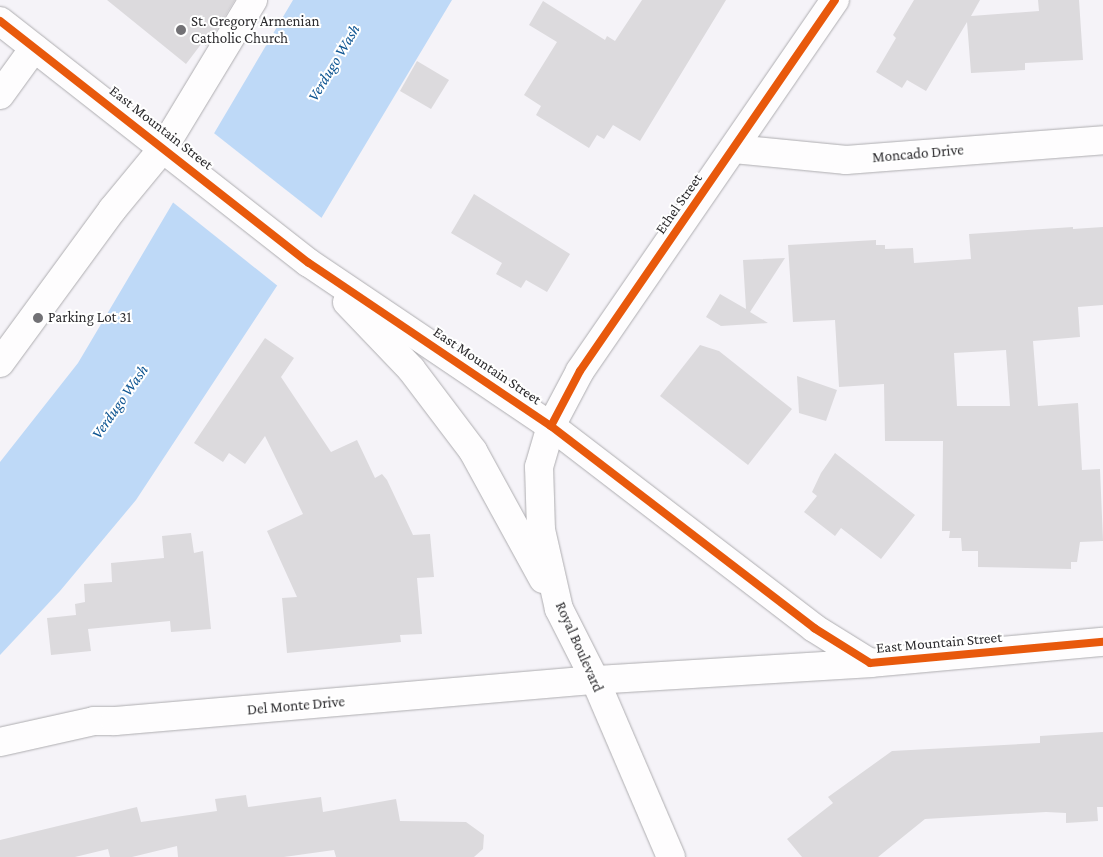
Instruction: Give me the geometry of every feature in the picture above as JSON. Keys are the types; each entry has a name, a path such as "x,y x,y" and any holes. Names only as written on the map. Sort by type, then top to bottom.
{"street":[{"path":"0,363 112,210 173,154 254,0"},
{"name":"Ethel Street","path":"552,426 580,371 835,0"},
{"name":"East Mountain Street","path":"0,21 173,154 309,263 552,426 814,628 870,663 1103,642"},
{"path":"0,96 34,48"},
{"name":"Moncado Drive","path":"734,148 846,160 1103,140"},
{"path":"309,263 411,369 473,451 560,609"},
{"name":"Royal Boulevard","path":"552,426 538,475 541,530 560,609 595,680 670,857"},
{"name":"Del Monte Drive","path":"0,742 94,721 595,680 870,663"}],"water":[{"name":"Verdugo Wash","path":"293,0 452,0 319,222 136,500 60,591 0,655 0,462 78,363"}],"pier":[{"path":"210,130 323,219 279,287 170,200"}],"building":[{"name":"St. Gregory Armenian Catholic Church","path":"107,0 235,0 206,46 202,43 186,64"},
{"path":"642,0 726,0 640,141 613,125 604,139 597,135 589,148 536,115 541,106 524,95 557,42 529,25 543,1 605,40 607,36 615,41"},
{"path":"914,0 980,0 971,16 1039,11 1038,0 1079,0 1083,60 1025,63 1025,70 971,73 967,22 926,91 907,80 902,88 876,72 896,38 893,35"},
{"path":"417,61 449,80 431,109 400,91"},
{"path":"474,194 570,254 547,292 526,280 521,288 496,274 502,263 451,233"},
{"path":"1073,227 1073,229 1103,227 1103,305 1078,307 1080,337 1033,341 1038,406 1078,403 1082,470 1100,469 1103,541 1080,542 1077,562 1071,562 1071,569 978,567 978,551 962,551 961,538 949,538 950,531 942,531 943,441 885,441 884,384 839,387 835,320 793,322 788,245 876,240 876,245 885,245 885,249 913,248 914,263 971,259 969,234","holes":["1006,350 1010,406 957,406 954,353"]},
{"path":"785,258 750,312 768,323 721,326 706,317 720,294 746,309 743,260"},
{"path":"265,338 294,358 281,377 331,452 357,440 375,478 382,474 387,480 413,535 430,534 434,577 417,578 422,634 400,635 401,642 287,653 282,598 297,597 267,531 303,514 265,436 245,464 229,453 223,462 194,443"},
{"path":"700,345 719,351 792,409 748,465 660,396"},
{"path":"797,376 837,390 826,421 799,413"},
{"path":"835,453 915,515 881,559 841,528 835,536 804,512 817,496 812,492 821,473"},
{"path":"191,533 194,553 203,551 211,629 171,632 170,621 88,629 91,651 51,655 47,618 76,615 75,604 85,602 84,584 112,582 111,563 164,558 162,536"},
{"path":"1103,732 1103,807 1097,807 1098,821 1066,823 1066,813 1046,812 925,819 878,857 802,857 787,839 833,803 828,797 892,751 1040,743 1040,736"},
{"path":"246,795 248,807 321,797 323,812 396,799 400,821 466,822 484,835 483,849 474,857 336,857 334,850 284,857 178,857 177,846 132,857 110,857 108,849 75,857 0,857 0,840 137,807 141,822 217,811 215,799"}],"cycle path":[{"path":"551,426 580,371 835,0"},
{"path":"0,21 309,263 551,426 814,628 870,663 1103,642"}],"place":[{"name":"St. Gregory Armenian Catholic Church","path":"181,30"},
{"name":"Parking Lot 31","path":"38,318"}]}
